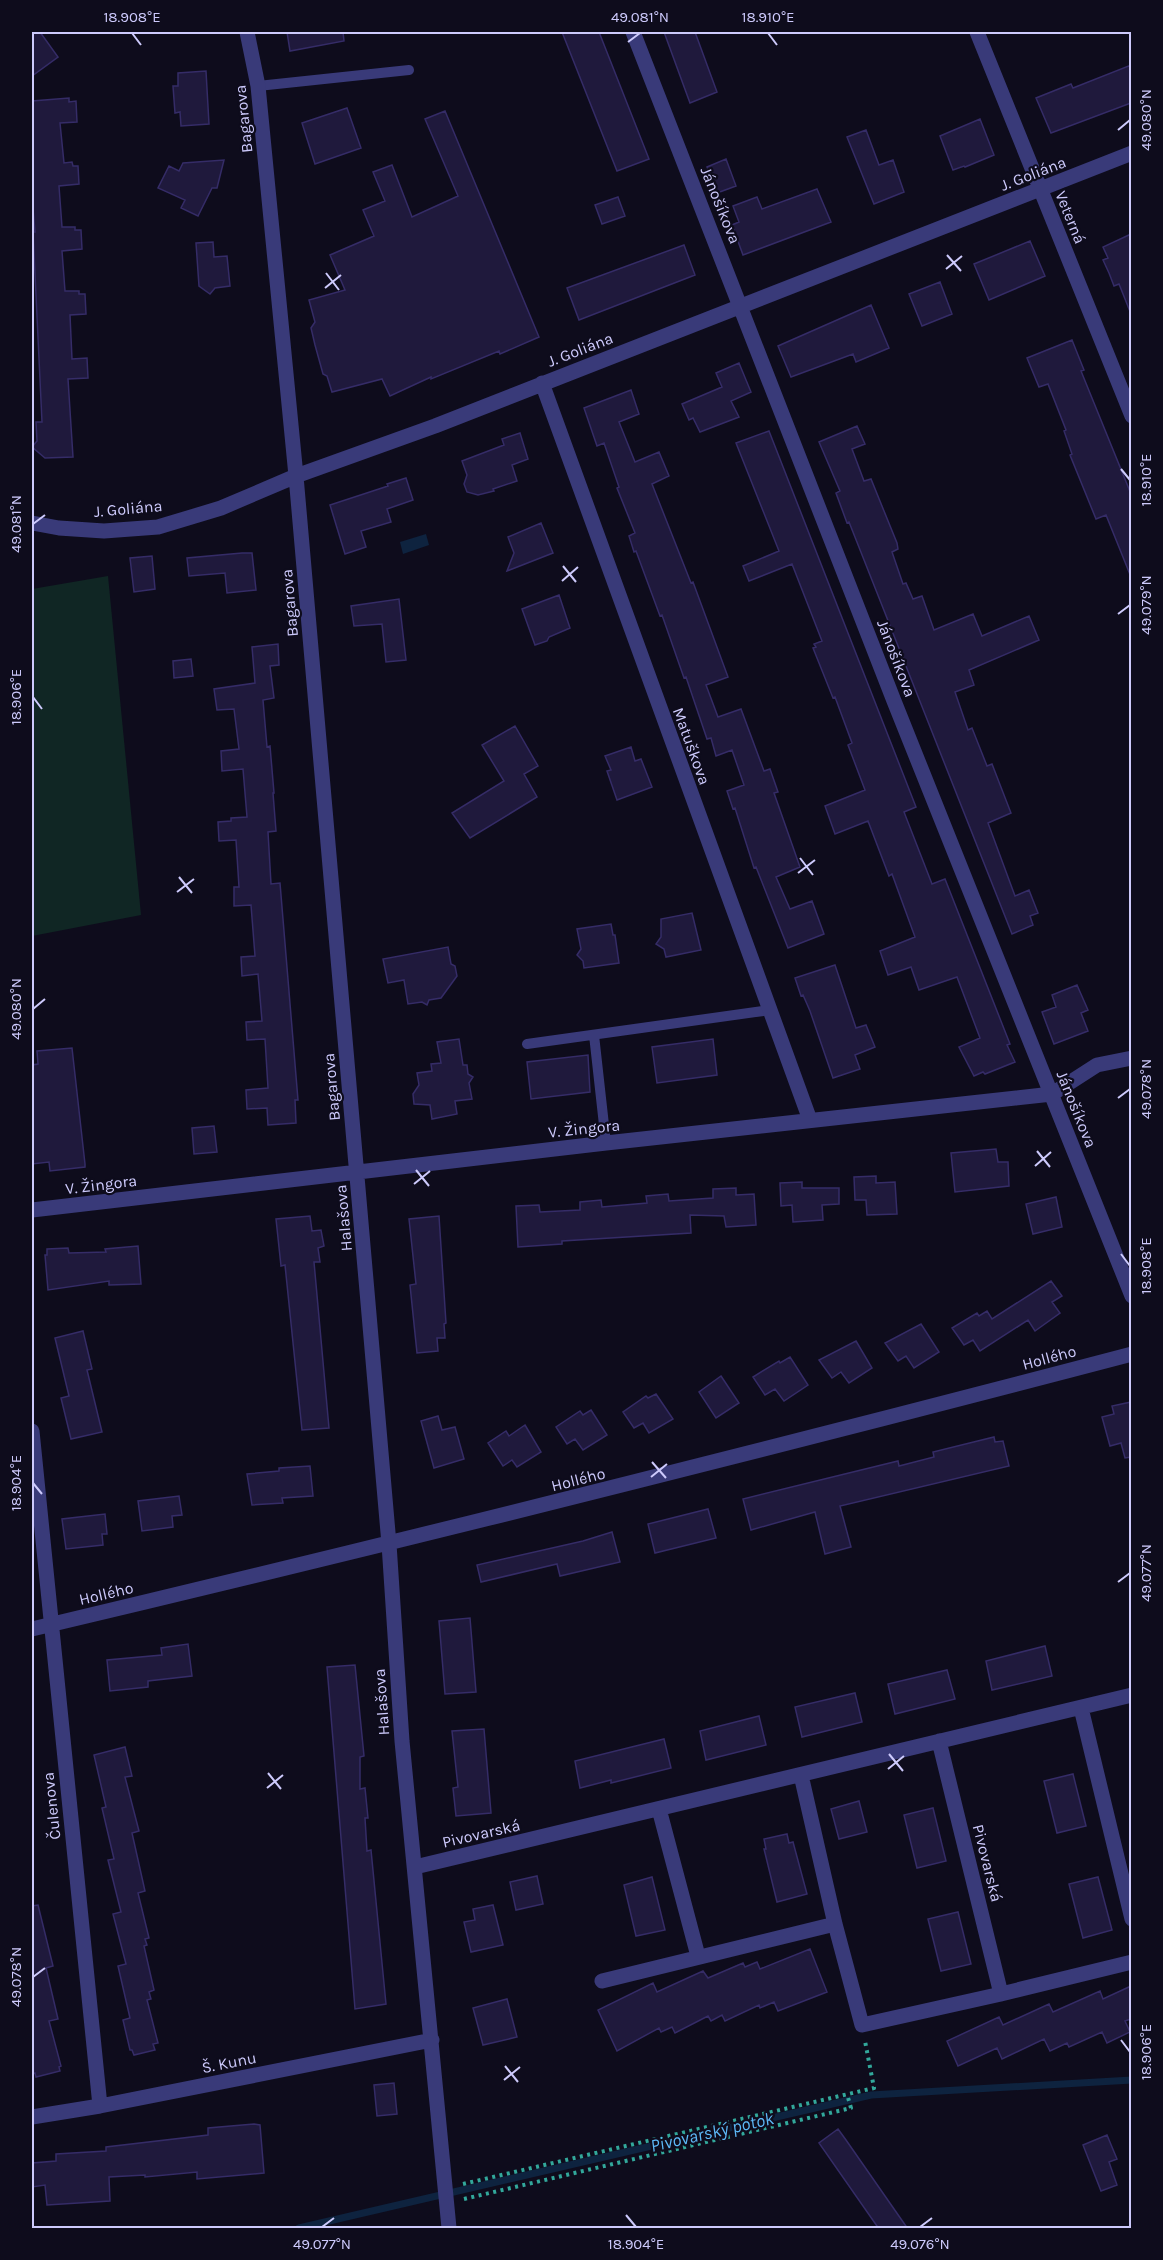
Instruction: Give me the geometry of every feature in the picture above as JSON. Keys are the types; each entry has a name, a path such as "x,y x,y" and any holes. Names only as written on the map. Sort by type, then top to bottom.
{"street":[{"name":"Bagarova","path":"247,32 258,86 296,476 357,1172"},
{"name":"Jánošíkova","path":"633,32 894,701 1131,1296"},
{"name":"Veterná","path":"976,32 1131,416"},
{"name":"J. Goliána","path":"32,523 59,528 104,531 158,527 221,508 296,476 435,426 1131,153"},
{"name":"Matuškova","path":"542,383 810,1120"},
{"name":"V. Žingora","path":"32,1210 1052,1094 1097,1065 1131,1058"},
{"name":"Halašova","path":"357,1172 389,1544 402,1741 416,1867 449,2229"},
{"name":"Hollého","path":"32,1629 389,1544 771,1449 1131,1354"},
{"name":"Čulenova","path":"32,1431 100,2106"},
{"name":"Pivovarská","path":"416,1867 1131,1695"},
{"path":"1081,1708 1131,1918"},
{"name":"Pivovarská","path":"939,1741 1001,1994"},
{"path":"801,1775 835,1924 862,2025 1131,1962"},
{"path":"659,1809 698,1956"},
{"path":"602,1981 835,1924"},
{"name":"Š. Kunu","path":"32,2116 100,2106 432,2040"}],"lane":[{"path":"258,86 409,70"},
{"path":"527,1044 770,1010"},
{"path":"594,1035 606,1143"}],"path":[{"path":"446,2195 874,2088 862,2025"},
{"path":"446,2195 851,2108 847,2094"}],"green space":[{"path":"108,576 141,915 32,936 32,589"}],"water":[{"path":"426,534 429,545 403,554 400,542"}],"building":[{"path":"32,32 40,32 58,57 32,76"},
{"path":"287,32 343,32 344,41 290,51"},
{"path":"562,32 599,32 649,159 617,171"},
{"path":"664,32 695,32 717,92 690,103"},
{"path":"1131,65 1131,103 1051,133 1036,98 1071,84 1073,88"},
{"path":"206,71 209,124 181,126 180,112 175,113 173,86 178,86 178,73"},
{"path":"69,98 69,102 76,101 77,122 60,123 64,163 72,162 73,166 78,166 79,184 59,186 62,227 75,227 75,230 81,230 82,249 62,251 65,291 79,291 79,294 85,294 86,314 70,315 72,359 87,358 88,378 68,379 73,457 45,458 32,447 37,441 36,422 42,422 33,232 35,232 32,197 32,101"},
{"path":"347,108 361,148 315,164 302,123"},
{"path":"445,111 539,337 500,354 499,351 431,379 431,377 390,396 382,379 332,392 327,376 323,374 315,345 311,328 315,322 309,300 345,290 330,255 374,236 363,210 385,201 373,172 392,165 412,217 458,196 425,119"},
{"path":"980,119 994,155 953,170 940,136"},
{"path":"866,130 879,165 893,160 904,192 874,204 847,137"},
{"path":"726,159 736,186 717,193 707,167"},
{"path":"224,160 217,188 212,188 198,216 181,208 185,200 158,188 169,166 179,171 183,163"},
{"path":"817,189 831,222 743,255 732,225 739,222 733,206 757,197 762,209"},
{"path":"618,197 625,216 602,224 595,205"},
{"path":"1131,234 1131,314 1119,284 1114,286 1103,260 1108,258 1103,247"},
{"path":"1030,241 1045,276 989,300 974,264"},
{"path":"213,242 214,257 227,256 230,286 215,288 210,294 199,286 196,243"},
{"path":"684,245 695,275 579,320 567,288"},
{"path":"940,282 952,314 922,326 909,294"},
{"path":"871,305 889,348 856,362 853,354 791,377 778,346"},
{"path":"1072,340 1084,370 1081,371 1131,494 1131,577 1106,515 1096,519 1070,455 1072,454 1064,431 1066,430 1048,384 1039,387 1027,358"},
{"path":"739,363 751,392 731,401 739,417 700,432 693,418 689,420 682,404 722,387 716,373"},
{"path":"631,390 639,414 619,422 635,462 659,452 669,476 652,484 691,583 693,582 728,677 706,685 718,717 741,709 764,771 770,769 778,792 774,793 800,867 776,877 790,909 812,901 824,934 788,948 756,867 754,868 735,808 733,809 727,791 744,785 732,750 716,756 711,738 707,739 662,615 660,616 636,551 634,552 629,536 635,533 617,488 619,487 604,443 597,446 584,408"},
{"path":"857,426 865,444 852,449 864,481 871,479 897,543 898,549 892,552 903,584 906,583 913,599 922,596 934,630 973,614 982,636 1029,616 1039,640 969,670 974,685 955,692 968,730 972,728 987,766 992,764 1011,813 988,823 1015,896 1029,890 1038,913 1030,916 1033,925 1012,934 849,522 847,523 836,493 840,491 819,442"},
{"path":"769,431 916,807 904,812 932,884 945,879 1010,1044 1007,1045 1015,1062 985,1074 983,1072 974,1076 959,1047 980,1038 957,977 919,990 911,967 888,975 880,951 915,937 892,874 889,876 868,821 835,834 825,806 865,790 848,745 852,743 813,648 816,647 814,644 822,641 792,564 749,581 743,566 779,551 736,443"},
{"path":"520,433 528,459 512,465 517,481 478,495 467,492 464,484 467,475 462,461 504,445 502,439"},
{"path":"406,478 413,500 387,509 391,522 361,531 366,547 345,554 330,505"},
{"path":"541,523 553,553 507,571 514,553 508,537"},
{"path":"252,553 256,590 227,593 225,573 189,576 187,558"},
{"path":"152,556 155,589 134,592 130,558"},
{"path":"559,595 570,628 535,645 522,609"},
{"path":"399,599 406,660 386,662 382,624 354,626 351,606"},
{"path":"278,644 279,665 270,666 274,698 263,700 267,747 270,746 276,831 268,832 271,884 280,883 298,1100 295,1100 296,1123 268,1125 267,1108 247,1109 246,1090 268,1088 265,1039 247,1040 246,1022 262,1021 258,974 242,976 241,957 255,956 251,905 234,906 234,887 239,887 236,840 219,841 218,822 247,817 243,769 222,771 221,751 239,749 234,709 217,710 214,689 255,683 252,647"},
{"path":"191,659 193,676 174,678 173,661"},
{"path":"515,726 538,766 524,774 537,797 470,838 452,813 504,781 482,745"},
{"path":"631,747 635,761 641,759 652,787 617,800 607,771 611,770 605,756"},
{"path":"692,913 701,950 666,957 664,949 656,944 661,937 661,919"},
{"path":"611,924 619,963 584,968 583,961 577,955 581,949 577,929"},
{"path":"448,947 451,964 455,966 457,976 441,998 429,1000 427,1005 422,1002 408,1004 404,980 388,983 383,959"},
{"path":"835,965 856,1028 866,1025 875,1047 855,1055 860,1069 833,1078 810,1011 803,995 801,996 795,978"},
{"path":"1077,985 1088,1010 1081,1013 1088,1031 1054,1044 1042,1012 1056,1007 1052,995"},
{"path":"459,1039 463,1065 467,1065 468,1074 473,1077 469,1083 472,1099 455,1101 457,1114 432,1119 430,1105 414,1104 413,1094 419,1085 417,1073 432,1071 431,1064 441,1063 437,1042"},
{"path":"713,1039 717,1075 657,1083 652,1047"},
{"path":"72,1048 85,1167 50,1171 49,1162 32,1164 32,1065 38,1064 37,1051"},
{"path":"588,1055 590,1092 531,1099 527,1062"},
{"path":"214,1126 217,1152 194,1154 192,1128"},
{"path":"996,1149 998,1162 1008,1162 1009,1186 955,1192 951,1153"},
{"path":"876,1176 876,1183 895,1182 897,1214 867,1215 866,1200 855,1200 854,1177"},
{"path":"802,1182 802,1188 839,1188 839,1204 822,1205 823,1220 793,1222 792,1205 781,1206 780,1183"},
{"path":"736,1188 736,1195 754,1194 756,1225 726,1227 724,1216 690,1215 691,1233 562,1241 562,1244 518,1247 516,1206 539,1205 540,1212 580,1210 580,1202 601,1200 602,1207 647,1203 646,1196 668,1194 669,1201 713,1198 713,1189"},
{"path":"1056,1197 1062,1227 1033,1234 1026,1204"},
{"path":"310,1216 312,1231 321,1230 324,1246 318,1248 320,1262 314,1262 329,1428 302,1430 285,1265 281,1266 276,1219"},
{"path":"439,1216 445,1338 437,1338 438,1351 417,1353 410,1285 416,1284 409,1219"},
{"path":"138,1246 141,1284 109,1285 109,1281 48,1290 45,1255 47,1255 47,1249 68,1248 69,1253 106,1252 105,1249"},
{"path":"1051,1281 1062,1296 1052,1302 1060,1313 1035,1331 1028,1320 980,1351 973,1340 964,1345 952,1328 977,1313 979,1316 987,1311 992,1319"},
{"path":"921,1324 939,1352 914,1368 906,1356 898,1361 885,1343"},
{"path":"83,1331 92,1369 87,1370 102,1432 71,1439 61,1398 69,1396 55,1338"},
{"path":"856,1341 872,1368 849,1383 841,1372 832,1378 819,1360"},
{"path":"790,1357 808,1385 784,1401 775,1389 765,1395 753,1377"},
{"path":"721,1376 739,1403 716,1418 699,1392"},
{"path":"656,1394 673,1419 649,1433 643,1423 634,1428 623,1412 646,1396 648,1398"},
{"path":"1131,1402 1131,1457 1125,1458 1121,1443 1110,1446 1102,1417 1114,1414 1112,1406"},
{"path":"591,1410 607,1435 583,1450 575,1439 567,1444 556,1427 580,1411 583,1415"},
{"path":"438,1416 442,1430 455,1427 464,1459 434,1468 421,1421"},
{"path":"525,1425 541,1452 517,1467 512,1460 503,1466 488,1443 506,1431 509,1436"},
{"path":"994,1437 995,1442 1003,1441 1009,1466 840,1506 851,1547 825,1554 815,1512 751,1530 743,1499 898,1461 899,1466 934,1457 933,1452"},
{"path":"310,1466 313,1496 282,1498 283,1503 252,1505 247,1474 279,1471 279,1468"},
{"path":"179,1496 182,1515 172,1516 173,1527 142,1531 138,1501"},
{"path":"708,1509 716,1538 655,1553 648,1524"},
{"path":"105,1514 107,1534 102,1534 103,1545 66,1549 62,1519"},
{"path":"612,1532 620,1562 560,1576 557,1564 481,1582 477,1565 583,1541"},
{"path":"470,1618 476,1692 445,1694 439,1621"},
{"path":"188,1644 192,1676 148,1681 148,1687 110,1691 107,1660 162,1655 161,1648"},
{"path":"1045,1646 1052,1676 992,1690 986,1661"},
{"path":"355,1665 364,1756 360,1757 360,1789 365,1788 368,1818 365,1818 367,1851 371,1850 386,2004 355,2009 327,1667"},
{"path":"947,1670 955,1699 895,1714 888,1684"},
{"path":"855,1693 862,1722 802,1737 795,1707"},
{"path":"759,1716 766,1745 706,1760 700,1731"},
{"path":"484,1729 491,1813 456,1816 453,1788 458,1787 452,1731"},
{"path":"664,1739 671,1768 580,1788 575,1761"},
{"path":"125,1747 132,1776 125,1777 139,1831 132,1833 145,1891 138,1893 149,1938 145,1939 147,1945 144,1946 154,1990 149,1992 151,1999 147,2000 158,2043 153,2044 155,2050 134,2055 130,2050 123,2020 130,2018 118,1966 126,1964 113,1914 121,1912 108,1860 114,1859 102,1808 106,1807 94,1755"},
{"path":"1073,1774 1086,1826 1057,1833 1044,1781"},
{"path":"859,1801 867,1832 839,1839 831,1809"},
{"path":"933,1808 946,1861 917,1868 904,1815"},
{"path":"787,1834 789,1843 793,1842 807,1894 777,1902 764,1849 766,1849 764,1839"},
{"path":"537,1876 543,1904 516,1910 510,1882"},
{"path":"652,1877 665,1930 636,1936 624,1885"},
{"path":"1098,1877 1112,1930 1083,1938 1069,1884"},
{"path":"38,1905 53,1966 46,1968 58,2019 49,2021 61,2066 60,2071 36,2077 35,2073 32,2074 32,1906"},
{"path":"493,1905 503,1945 471,1952 464,1922 475,1920 473,1909"},
{"path":"958,1912 971,1964 941,1971 928,1919"},
{"path":"810,1949 827,1992 778,2011 774,2002 760,2008 759,2005 725,2021 722,2015 711,2021 708,2016 675,2033 672,2027 661,2032 659,2028 617,2051 598,2010 653,1983 657,1992 703,1971 708,1978 743,1963 745,1967 757,1962 760,1969"},
{"path":"1131,1986 1131,2019 1125,2021 1130,2032 1107,2043 1102,2032 1069,2047 1067,2043 1050,2051 1044,2039 1002,2059 997,2048 958,2066 947,2041 999,2017 1003,2025 1049,2004 1053,2012 1100,1991 1103,1999"},
{"path":"507,1999 517,2037 483,2045 473,2008"},
{"path":"394,2083 397,2114 377,2116 374,2085"},
{"path":"260,2125 264,2173 197,2179 197,2172 145,2177 145,2175 109,2177 110,2201 47,2205 45,2185 32,2187 32,2163 56,2161 56,2154 106,2151 106,2147 208,2135 208,2128"},
{"path":"838,2129 908,2229 879,2229 819,2143"},
{"path":"1107,2135 1117,2159 1109,2162 1117,2185 1101,2191 1083,2145"}],"waterway":[{"name":"Pivovarský potok","path":"299,2228 871,2095 1132,2080"}]}
